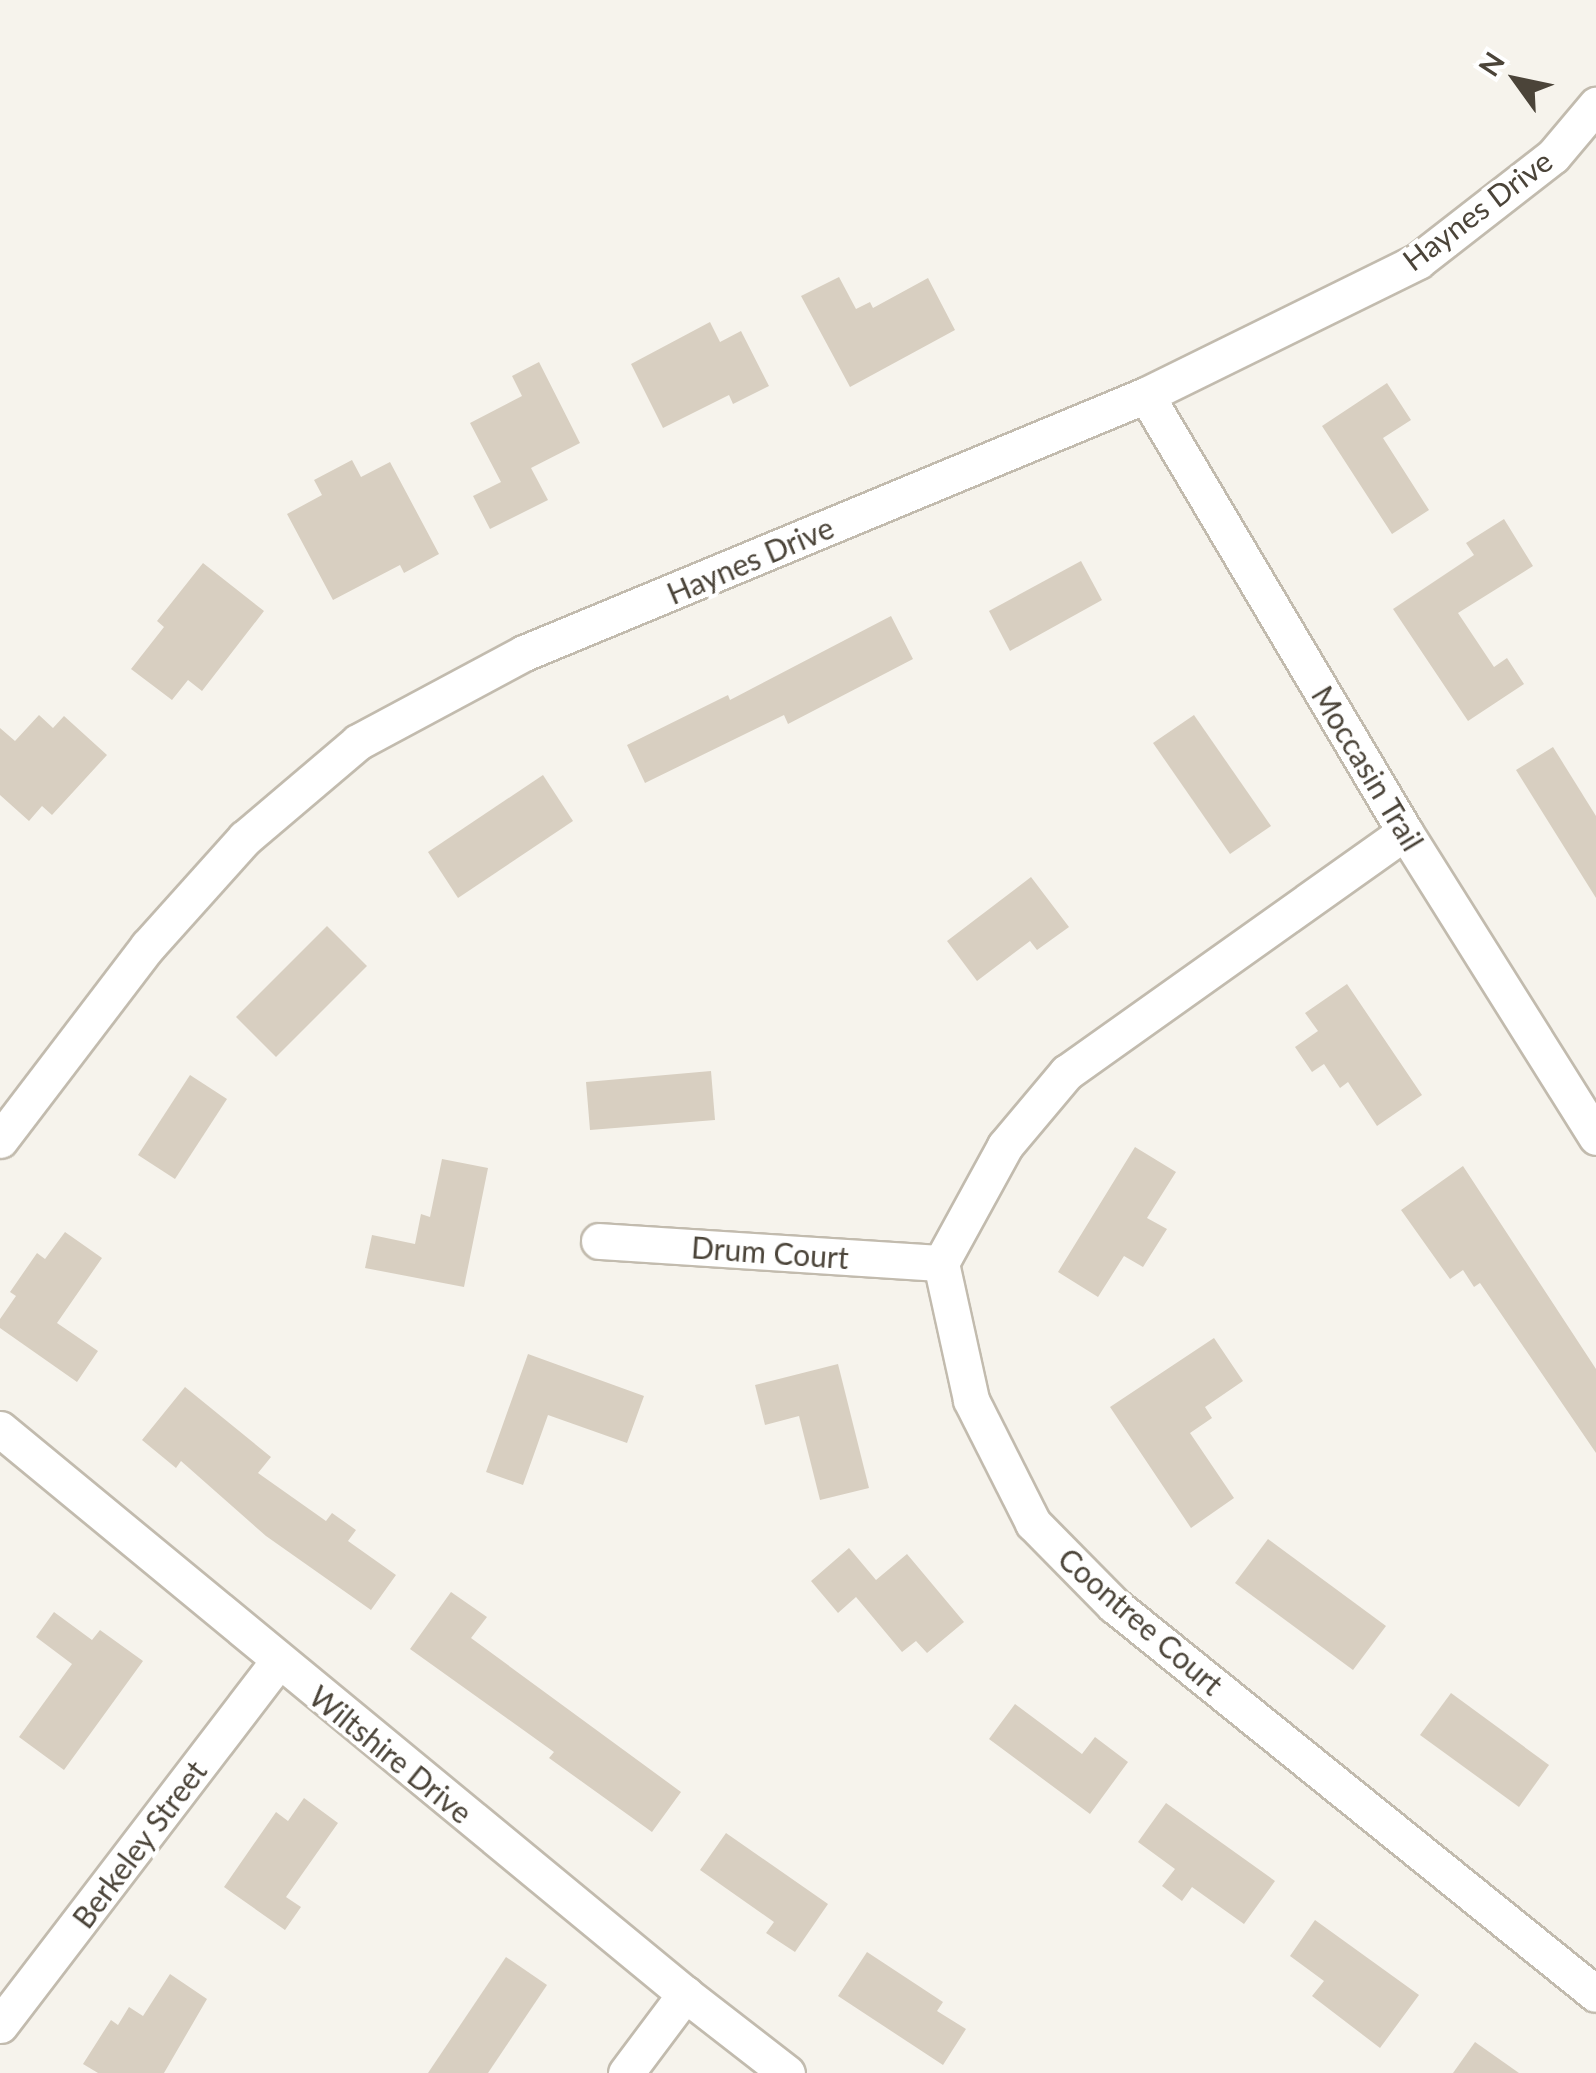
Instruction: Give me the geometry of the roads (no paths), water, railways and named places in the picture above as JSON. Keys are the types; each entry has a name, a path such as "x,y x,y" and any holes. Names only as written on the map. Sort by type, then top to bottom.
{"street":[{"name":"Haynes Drive","path":"0,1140 148,946 244,838 358,742 524,653 1146,395 1418,261 1553,156 1596,105"},
{"name":"Moccasin Trail","path":"1146,395 1405,832 1596,1138"},
{"path":"940,1264 1005,1146 1067,1072 1405,832"},
{"name":"Drum Court","path":"599,1241 940,1264"},
{"name":"Coontree Court","path":"940,1264 971,1400 1033,1523 1114,1605 1596,1994"},
{"name":"Wiltshire Drive","path":"0,1429 278,1662 684,1994 787,2073"},
{"name":"Berkeley Street","path":"0,2026 278,1662"},
{"path":"626,2073 684,1994"}]}
